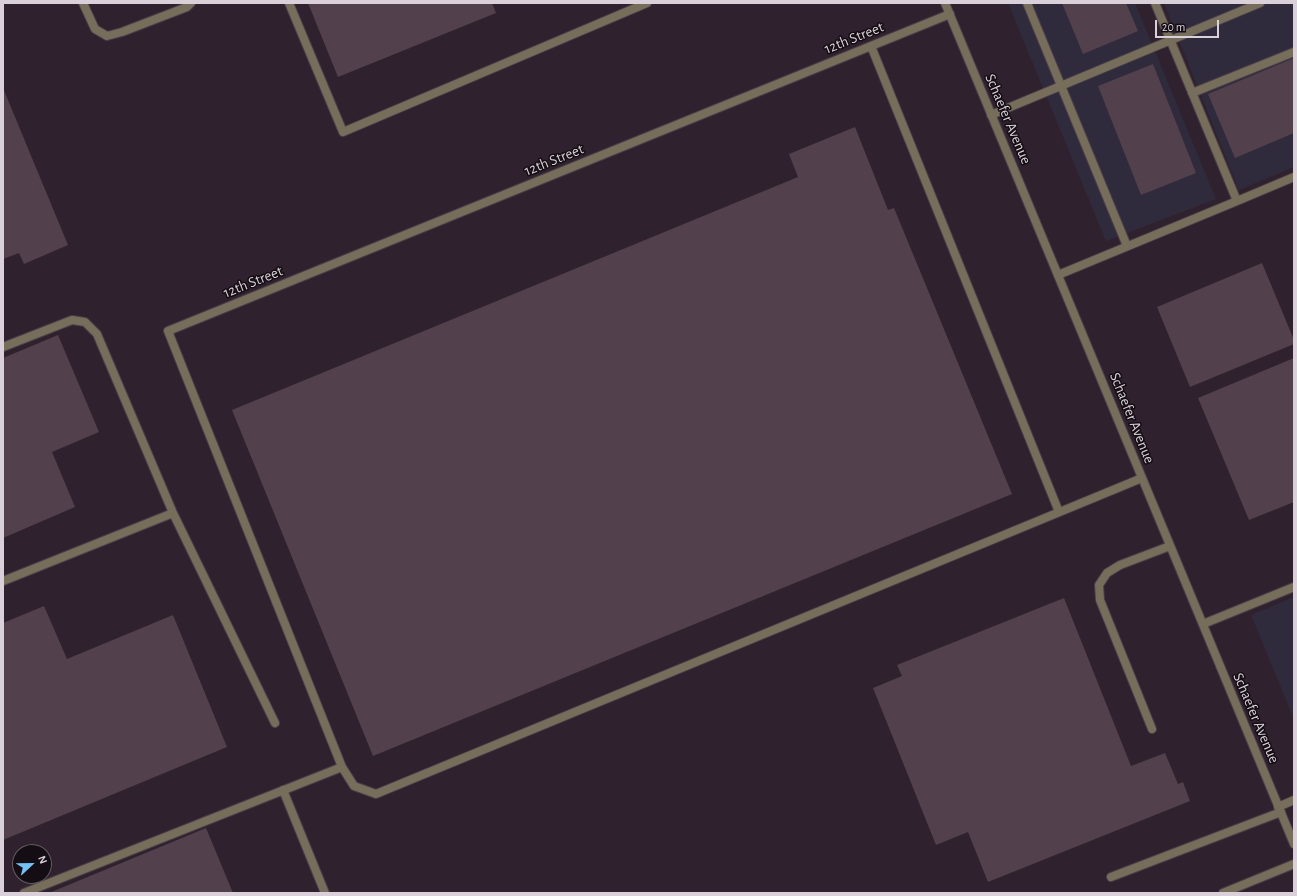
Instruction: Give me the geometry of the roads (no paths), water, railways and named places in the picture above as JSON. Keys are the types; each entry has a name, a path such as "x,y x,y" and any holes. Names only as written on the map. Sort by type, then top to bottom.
{"street":[{"path":"83,3 95,29 107,36 129,30 191,3"},
{"path":"289,3 343,132 647,3"},
{"name":"Schaefer Avenue","path":"945,3 1294,844"},
{"path":"1027,3 1127,246"},
{"path":"1155,3 1237,201"},
{"path":"992,116 1260,3"},
{"name":"12th Street","path":"342,767 168,331 950,14"},
{"path":"871,46 1059,512"},
{"path":"1192,93 1294,52"},
{"path":"1058,275 1294,177"},
{"path":"3,347 72,320 86,322 98,334 173,513 275,723"},
{"path":"24,893 342,767 354,786 376,794 1142,478"},
{"path":"3,581 173,513"},
{"path":"1152,729 1100,600 1099,585 1107,573 1120,565 1170,546"},
{"path":"1202,624 1293,589"},
{"path":"283,790 325,893"},
{"path":"1111,877 1279,809 1294,800"},
{"path":"1223,893 1238,890 1294,864"}]}
